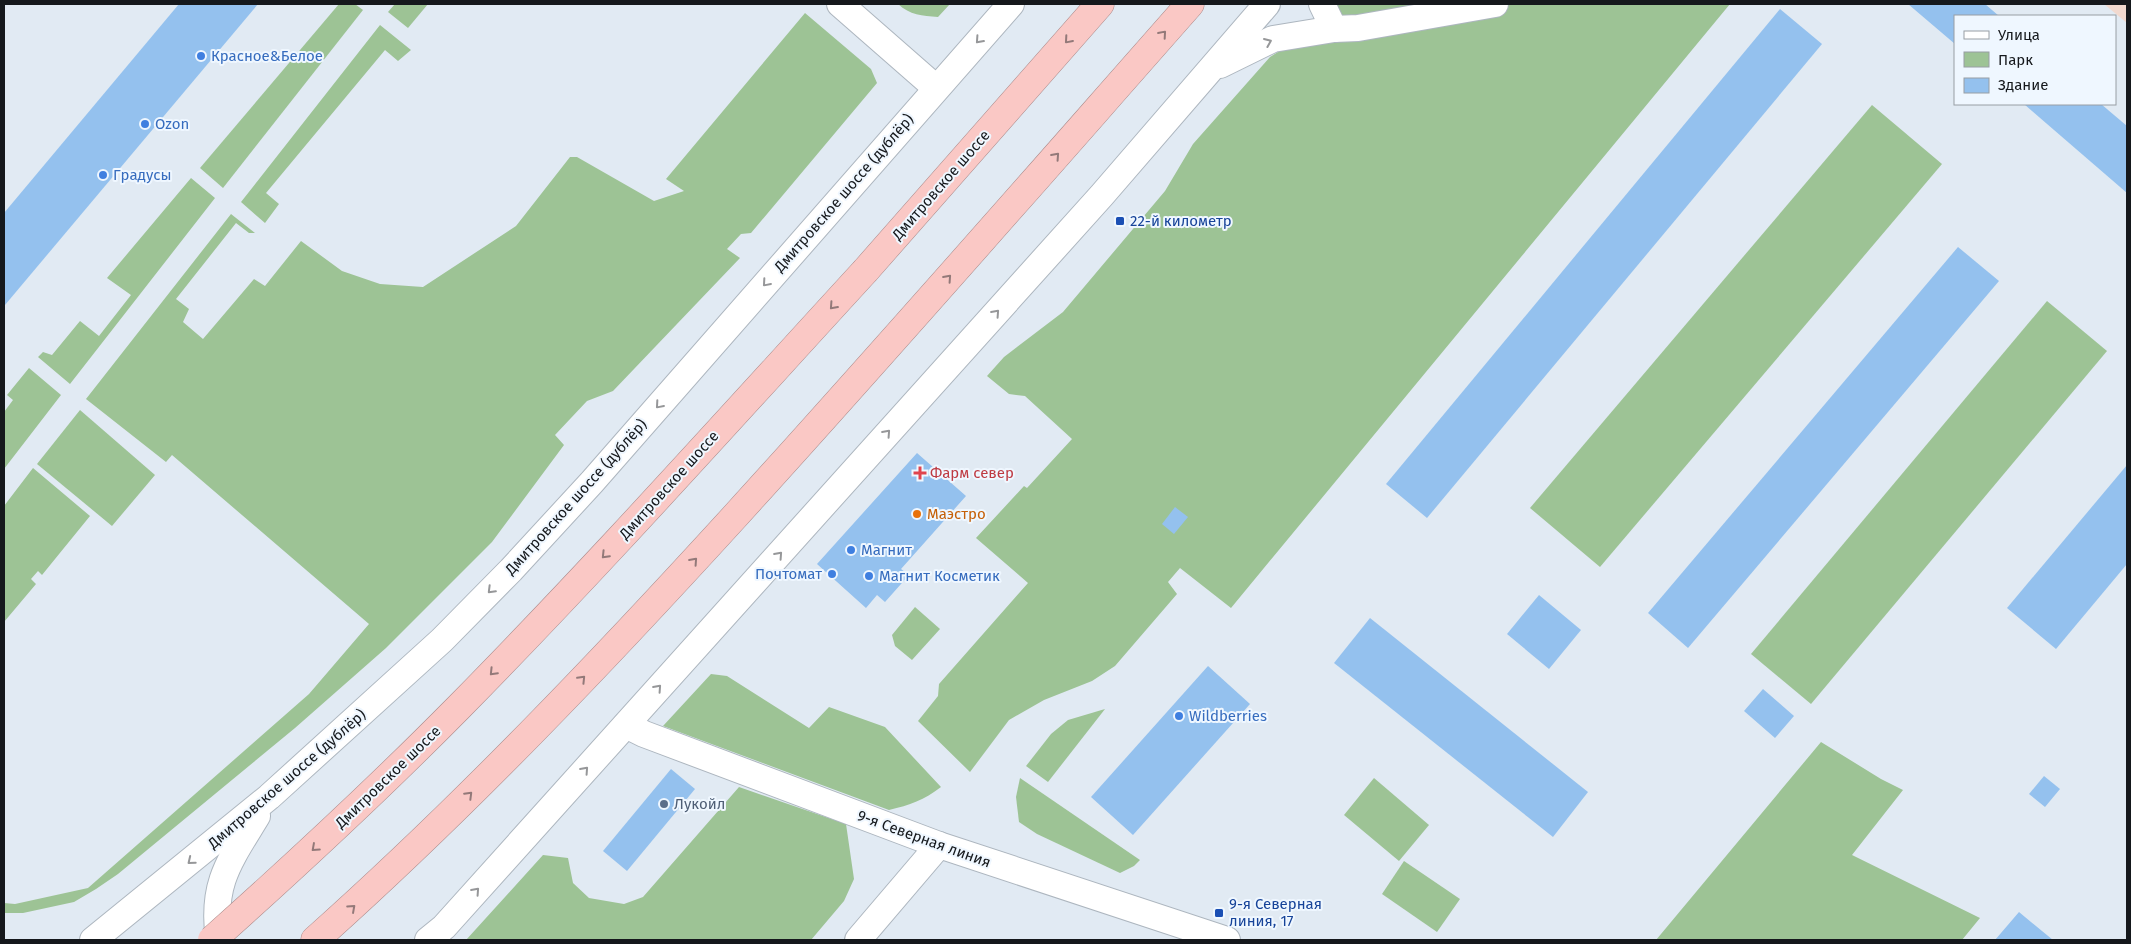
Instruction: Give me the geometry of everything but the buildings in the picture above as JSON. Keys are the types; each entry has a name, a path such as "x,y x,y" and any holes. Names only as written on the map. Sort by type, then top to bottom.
{"highway":[{"name":"Дмитровское шоссе","path":"212,940 331,833 458,708 618,541 866,270 1100,4"},
{"path":"316,940 385,878 509,756 664,594 916,314 1190,4"}],"street":[{"path":"840,4 936,88"},
{"name":"Дмитровское шоссе (дублёр)","path":"93,940 269,797 442,640 529,551 1011,4"},
{"path":"436,936 1102,195 1267,4"},
{"path":"1322,4 1334,29"},
{"path":"1208,72 1273,39 1334,29 1358,28 1494,4"},
{"name":"9-я Северная линия","path":"626,725 644,734 939,846 1227,940"},
{"path":"220,940 216,918 219,889 230,861 269,797"},
{"path":"858,940 939,846"}],"shaded area":[{"path":"2104,4 2127,4 2127,23"}],"green space":[{"path":"339,4 355,4 363,10 223,188 200,168"},
{"path":"395,4 428,4 408,28 388,12"},
{"path":"898,4 950,4 938,17 916,14 907,11"},
{"path":"1332,4 1730,4 1231,608 1180,568 1168,582 1177,594 1115,666 1092,681 1044,700 1009,720 970,772 918,721 938,696 939,684 1028,583 976,538 1024,486 1027,488 1072,439 1025,396 1009,394 987,376 1004,357 1063,312 1165,191 1193,144 1270,57 1286,47"},
{"path":"805,13 871,69 877,83 751,233 741,234 727,249 740,258 613,391 587,401 555,435 564,445 492,542 386,648 295,728 118,874 74,902 23,913 4,913 4,903 15,904 88,888 309,694 369,624 172,455 166,462 86,399 231,214 255,233 249,233 236,223 176,299 189,309 183,322 203,339 254,279 265,286 301,241 342,271 380,284 423,287 516,226 570,157 577,157 654,201 684,191 666,179"},
{"path":"380,25 411,50 398,61 385,50 266,193 279,204 265,223 241,202"},
{"path":"1872,105 1942,164 1600,567 1530,508"},
{"path":"191,178 215,198 70,384 38,357 43,352 52,355 80,321 99,336 131,295 107,278"},
{"path":"2047,301 2107,351 1811,704 1751,654"},
{"path":"29,368 61,395 4,469 4,412 13,400 7,395"},
{"path":"80,410 155,475 112,526 37,464"},
{"path":"33,468 90,516 42,575 38,571 31,579 36,584 4,622 4,506"},
{"path":"915,607 940,629 912,660 895,646 892,635"},
{"path":"711,674 727,676 809,728 829,707 885,727 941,787 916,802 889,810 663,726"},
{"path":"1105,709 1048,782 1026,766 1051,734 1068,720"},
{"path":"1821,742 1881,779 1903,790 1852,855 1980,918 1962,940 1656,940"},
{"path":"1020,778 1140,860 1134,866 1120,873 1037,834 1019,822 1016,797"},
{"path":"1374,778 1429,825 1399,861 1344,815"},
{"path":"739,787 846,824 854,879 844,901 811,940 466,940 543,855 568,858 573,883 589,898 624,904 643,897"},
{"path":"1404,861 1460,899 1437,932 1382,894"}],"place":[{"name":"Красное&Белое","path":"201,56"},
{"name":"Ozon","path":"145,124"},
{"name":"Градусы","path":"103,175"},
{"name":"22-й километр","path":"1120,221"},
{"name":"Фарм север","path":"920,473"},
{"name":"Маэстро","path":"917,514"},
{"name":"Магнит","path":"851,550"},
{"name":"Почтомат","path":"832,574"},
{"name":"Магнит Косметик","path":"869,576"},
{"name":"Wildberries","path":"1179,716"},
{"name":"Лукойл","path":"664,804"},
{"name":"9-я Северная линия, 17","path":"1219,913"}]}
